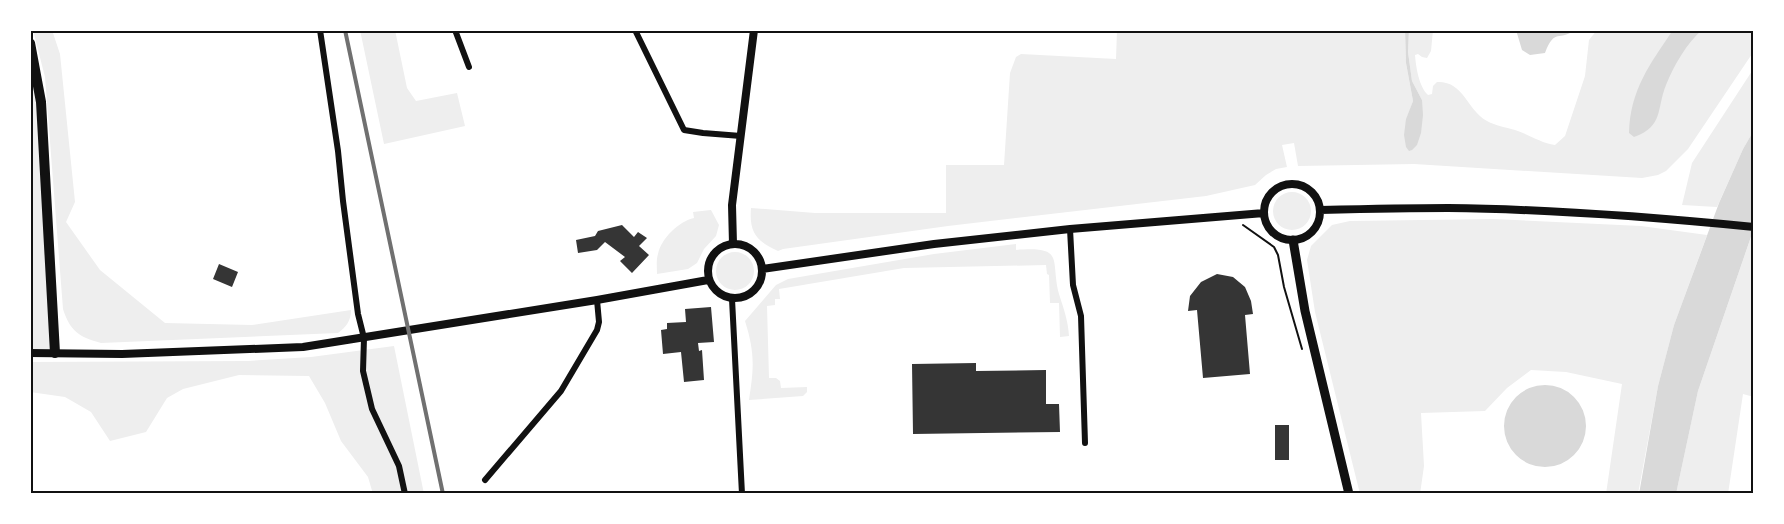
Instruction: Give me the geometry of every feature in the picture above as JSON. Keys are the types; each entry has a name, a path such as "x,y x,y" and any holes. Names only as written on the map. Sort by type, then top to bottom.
{"highway":[{"path":"30,44 40,102 55,353"}],"main road":[{"path":"1293,240 1305,311 1349,494"}],"street":[{"path":"320,30 358,314 364,338 363,371 372,409 399,466 405,494"},
{"path":"455,30 469,67"},
{"path":"635,30 684,130 703,134 741,136"},
{"path":"733,244 732,205 754,30"},
{"path":"1292,184 1308,189 1318,202 1320,210 1315,227 1302,238 1293,240 1276,235 1270,229 1264,213 1272,192 1292,184"},
{"path":"1320,210 1496,209 1687,220 1754,227"},
{"path":"762,269 934,244 1070,229 1264,213"},
{"path":"1070,229 1074,285 1081,316 1085,443"},
{"path":"726,245 743,245 750,249 756,254 762,269 762,277 754,291 748,296 732,299 717,293 708,280 707,271 713,255 726,245"},
{"path":"30,353 122,354 303,347 708,280"},
{"path":"732,299 742,494"},
{"path":"484,480 561,391 597,330 599,322 597,300"}],"path":[{"path":"1242,215 1243,227 1254,232 1274,248 1278,255 1284,287 1302,350"}],"shaded area":[{"path":"33,30 52,30 60,54 75,202 66,222 100,270 165,323 252,325 351,310 349,321 343,328 338,333 101,343 76,332 63,309 45,77"},
{"path":"360,30 395,30 407,88 416,101 457,93 465,126 384,144"},
{"path":"1117,30 1405,30 1406,63 1413,101 1406,120 1422,100 1412,81 1408,52 1409,30 1433,30 1431,51 1427,58 1415,55 1420,82 1428,95 1432,94 1433,86 1437,82 1446,83 1459,91 1474,110 1487,121 1555,145 1565,136 1585,76 1589,40 1597,30 1754,30 1754,51 1688,149 1666,171 1642,178 1414,164 1298,166 1294,143 1282,145 1287,167 1276,169 1255,185 1206,196 948,226 778,251 759,239 753,230 751,208 815,213 946,213 946,165 1004,165 1010,73 1016,57 1021,54 1116,59"},
{"path":"1405,30 1409,30 1408,52 1412,81 1422,100 1423,115 1417,145 1409,151 1404,135 1406,119 1413,101 1406,63"},
{"path":"1516,30 1575,30 1555,37 1545,53 1530,55 1522,50"},
{"path":"1673,30 1702,30 1686,48 1673,70 1655,122 1644,133 1634,137 1629,133 1637,90 1649,66"},
{"path":"30,43 35,65 55,353 30,353"},
{"path":"1754,68 1754,130 1717,207 1682,205 1692,163"},
{"path":"1754,130 1754,228 1698,391 1676,494 1639,494 1658,386 1674,325 1719,203"},
{"path":"1292,192 1305,198 1311,211 1305,224 1292,230 1279,224 1273,211 1279,198"},
{"path":"711,210 719,225 716,236 704,249 697,263 688,269 657,274 657,256 667,237 682,223 694,218 693,212"},
{"path":"1493,219 1641,226 1707,235 1674,325 1658,386 1638,494 1606,494 1622,384 1566,372 1531,370 1507,388 1485,411 1421,413 1424,466 1420,494 1360,494 1315,312 1307,260 1311,246 1332,225 1350,221"},
{"path":"1751,237 1754,237 1754,397 1743,394 1728,494 1676,494 1698,391"},
{"path":"1016,244 1016,250 1043,250 1053,258 1069,336 1060,337 1059,303 1050,303 1049,275 1046,265 904,268 779,289 780,299 775,299 775,305 767,306 769,378 776,378 780,381 781,388 807,387 807,392 803,396 749,400 753,360 745,321 776,285 788,279 934,254"},
{"path":"735,252 742,253 748,258 753,264 753,278 748,284 742,289 735,290 728,289 722,284 717,278 716,271 717,264 722,258 728,253"},
{"path":"394,346 424,494 373,494 368,477 341,441 325,403 309,376 239,375 183,389 167,398 146,432 110,441 91,412 65,397 30,392 30,362 248,361 311,357"},
{"path":"1545,385 1561,388 1574,397 1583,410 1586,426 1583,442 1574,455 1561,464 1545,467 1529,464 1516,455 1507,442 1504,426 1507,410 1516,397 1529,388"}],"building":[{"path":"622,225 634,237 638,232 647,238 639,246 649,255 632,273 620,261 625,257 605,242 597,250 578,253 576,240 595,236 598,231"},
{"path":"219,264 238,272 232,287 213,279"},
{"path":"1217,274 1233,277 1245,287 1251,301 1253,314 1245,315 1250,374 1203,378 1197,310 1188,311 1190,296 1201,282"},
{"path":"711,307 714,342 698,343 699,351 702,350 704,380 684,382 681,352 663,354 661,330 667,329 667,323 686,322 685,309"},
{"path":"976,363 976,371 1046,370 1046,404 1059,404 1060,432 913,434 912,364"},
{"path":"1275,425 1289,425 1289,460 1275,460"}],"railway":[{"path":"345,30 443,494"}]}
